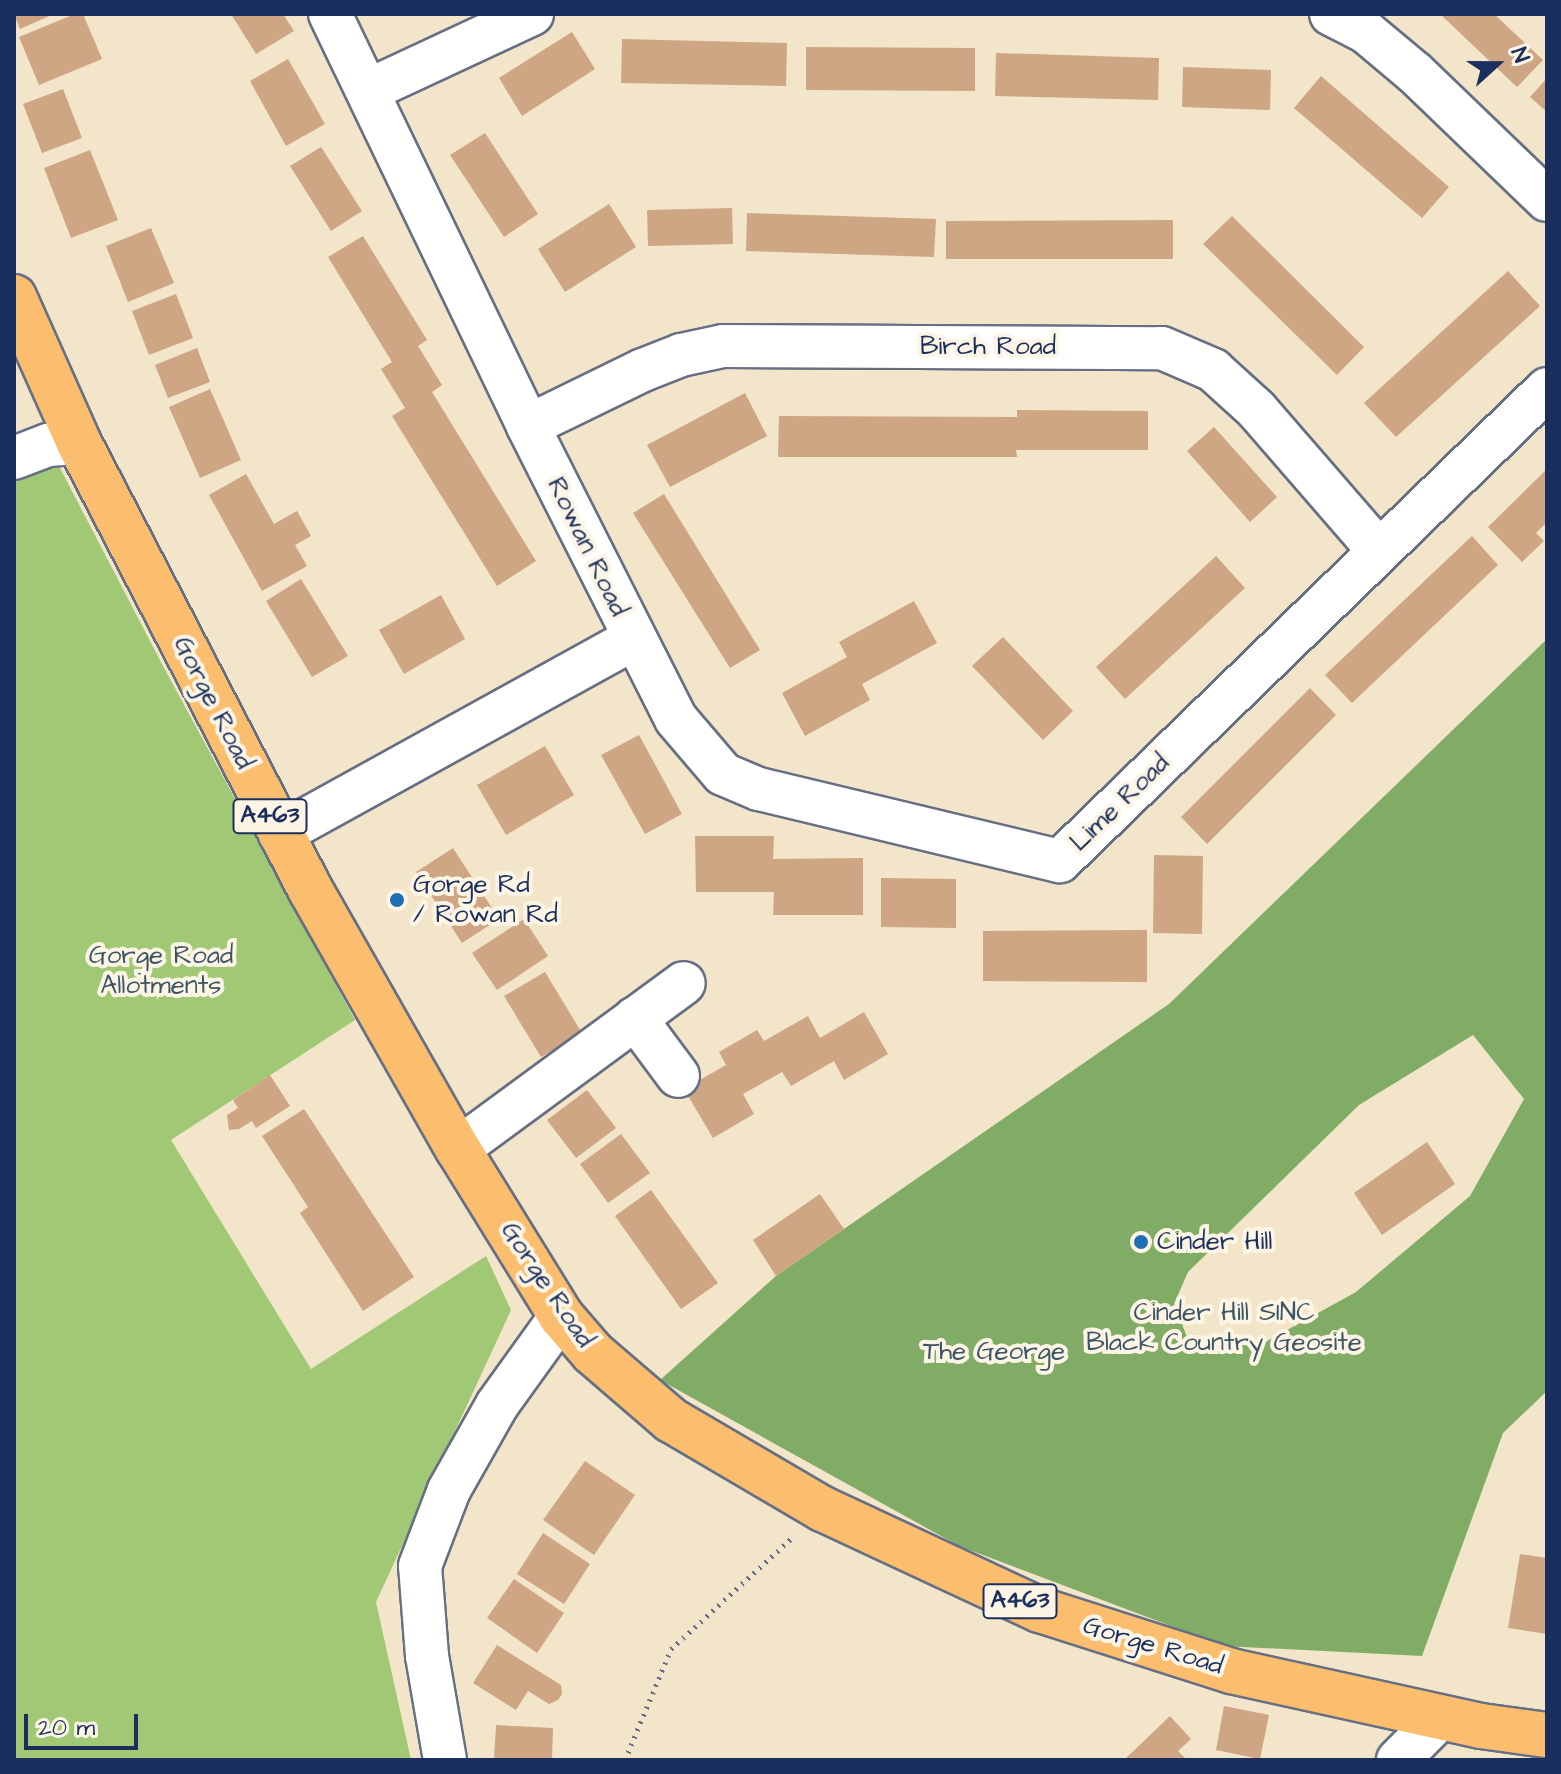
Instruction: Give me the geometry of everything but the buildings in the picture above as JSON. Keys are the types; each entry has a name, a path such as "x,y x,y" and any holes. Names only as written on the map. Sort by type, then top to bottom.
{"main road":[{"name":"Gorge Road","path":"14,297 79,443 280,834 458,1149 561,1316 593,1353 671,1420 823,1509 1040,1610 1231,1671 1441,1717 1547,1735"}],"street":[{"name":"Rowan Road","path":"280,834 633,639 330,14"},
{"path":"369,90 532,14"},
{"path":"1331,14 1366,32 1415,73 1547,200"},
{"name":"Birch Road","path":"528,426 668,360 723,346 1162,348 1213,370 1256,409 1379,551"},
{"name":"Lime Road","path":"633,639 676,719 723,774 759,789 1060,861 1547,389"},
{"path":"14,458 48,445 79,443"},
{"path":"458,1149 684,983"},
{"path":"635,1018 678,1076"},
{"path":"445,1760 427,1656 420,1566 449,1490 490,1417 561,1316"},
{"path":"1398,1760 1441,1717"}],"path":[{"path":"625,1760 671,1649 823,1509"}],"green space":[{"name":"Gorge Road Allotments","path":"48,445 163,666 355,1020 171,1140 311,1369 486,1256 511,1310 376,1602 411,1760 14,1760 14,458"},
{"name":"The George","path":"1547,639 1547,1391 1503,1433 1422,1656 1224,1646 959,1546 660,1380 776,1276 1169,1004","holes":["1473,1035 1524,1099 1470,1196 1356,1292 1258,1346 1189,1342 1174,1304 1188,1272 1359,1105"]}],"place":[{"name":"Gorge Rd / Rowan Rd","path":"397,900"},
{"name":"Cinder Hill","path":"1141,1242"}],"park label":[{"name":"Cinder Hill SINC Black Country Geosite","path":"1224,1328"}]}
